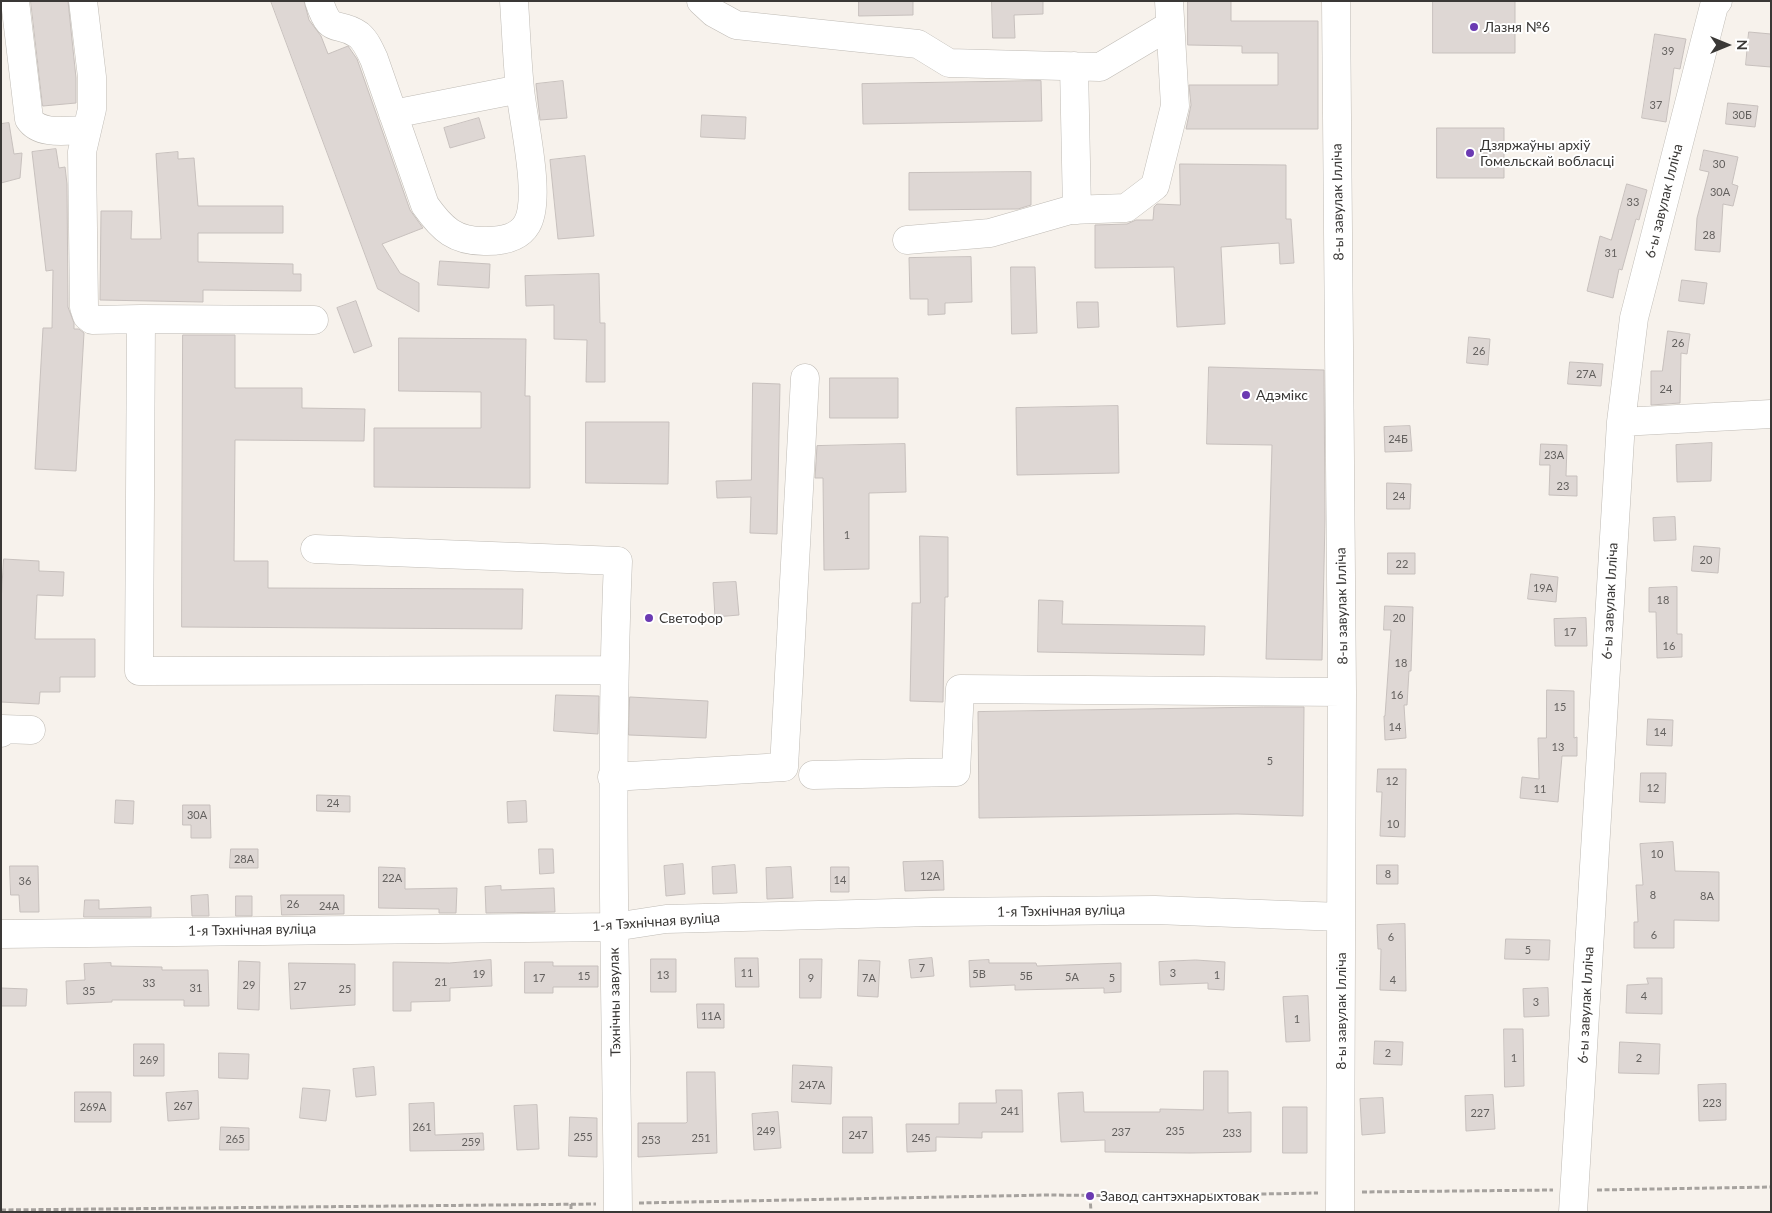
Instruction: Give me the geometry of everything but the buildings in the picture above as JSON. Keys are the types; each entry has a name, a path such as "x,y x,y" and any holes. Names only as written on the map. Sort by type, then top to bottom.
{"street":[{"path":"15,1 29,120 32,125 47,130 86,130"},
{"path":"82,1 92,77 92,109 82,152 84,306 87,316 92,320 141,318 314,320"},
{"path":"319,1 327,21 337,28 358,34 365,41 374,59 425,204 437,222 454,236 485,241 508,238 519,233 527,224 532,211 534,192 520,89 514,1"},
{"path":"700,1 714,13 736,25 918,44 950,63 1100,67 1169,14"},
{"name":"8-ы завулак Ілліча","path":"1336,1 1342,692 1340,1202"},
{"name":"6-ы завулак Ілліча","path":"1574,1201 1621,422 1634,318 1715,3"},
{"path":"907,240 990,234 1070,210 1126,208 1155,186 1175,106 1169,14"},
{"path":"1074,66 1077,210"},
{"path":"393,114 520,89"},
{"path":"141,318 139,671 613,670"},
{"path":"612,769 784,767 805,378"},
{"path":"1621,422 1771,414"},
{"name":"Тэхнічны завулак","path":"315,550 618,560 613,670 612,769 618,1208"},
{"path":"813,775 956,772 960,688 1342,692"},
{"path":"1,733 2,729 31,730"},
{"name":"1-я Тэхнічная вуліца","path":"1,934 614,927 666,919 933,912 1155,910 1341,917"}],"path":[{"path":"1,1210 571,1204 618,1208 1090,1196 1340,1202 1574,1201 1771,1187"},
{"path":"1090,1196 1091,1212"},
{"path":"571,1204 571,1212"}],"place":[{"name":"Лазня №6","path":"1474,27"},
{"name":"Дзяржаўны архіў Гомельскай вобласці","path":"1470,153"},
{"name":"Адэмікс","path":"1246,395"},
{"name":"Светофор","path":"649,618"},
{"name":"Завод сантэхнарыхтовак","path":"1090,1196"}]}
